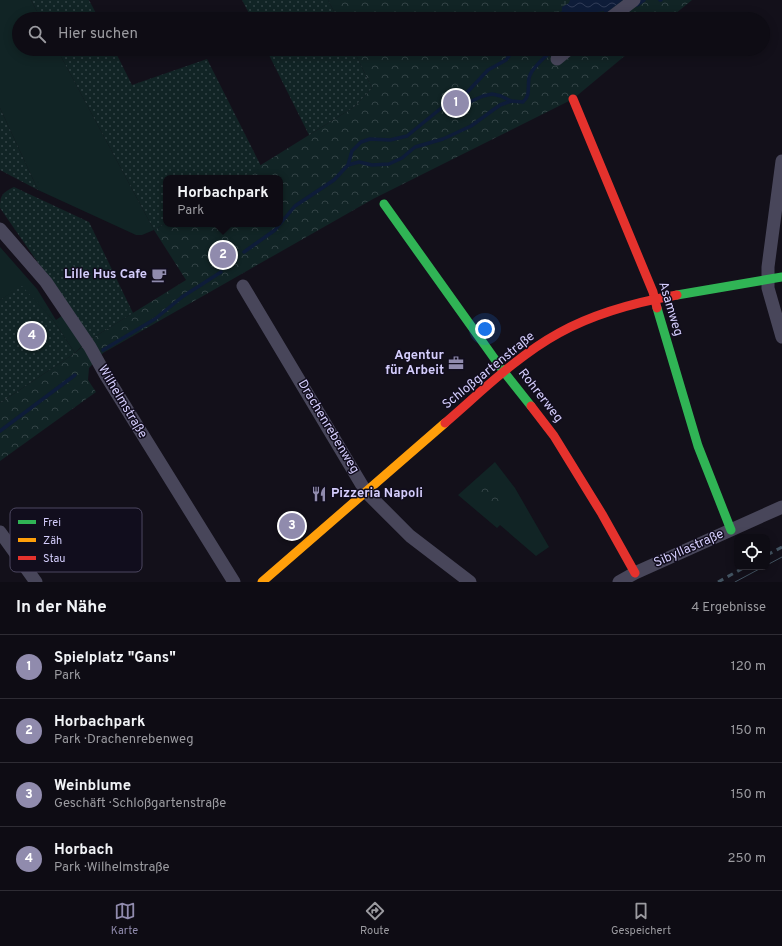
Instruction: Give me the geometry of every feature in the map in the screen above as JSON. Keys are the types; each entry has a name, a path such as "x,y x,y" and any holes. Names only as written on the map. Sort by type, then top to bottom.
{"street":[{"path":"618,12 634,0"},
{"path":"557,59 561,56"},
{"name":"Asamweg","path":"574,99 653,292 698,446 731,530"},
{"path":"782,161 768,267 768,288 782,337"},
{"name":"Rohrerweg","path":"384,204 504,372 554,436 602,514 635,573"},
{"name":"Wilhelmstraße","path":"0,229 46,282 90,347 109,381 234,582"},
{"name":"Schloßgartenstraße","path":"262,582 504,372 539,345 565,330 594,317 655,300 782,277"},
{"name":"Drachenrebenweg","path":"243,286 366,492 410,536 470,582"},
{"name":"Sibyllastraße","path":"619,582 635,573 782,507"},
{"path":"0,532 10,546"},
{"path":"29,572 36,582"}],"green space":[{"path":"0,0 31,0 37,12 12,12 12,56 61,56 154,230 142,235 136,235 38,190 0,108"},
{"path":"31,0 89,0 95,12 37,12"},
{"path":"242,0 328,0 334,12 248,12"},
{"path":"328,0 692,0 677,12 334,12"},
{"path":"558,0 570,0 570,3 563,12 556,12 559,7"},
{"path":"61,56 118,56 132,85 207,59 261,166 246,175 163,175 163,225 154,230"},
{"path":"270,56 356,56 372,88 354,107 309,135"},
{"path":"356,56 625,56 573,99 373,199 103,353 89,368 88,380 96,392 0,461 0,403 75,353 91,339 186,280 154,230 163,225 163,227 283,227 283,175 245,175 354,107 372,88"},
{"path":"0,108 38,190 0,170"},
{"path":"14,187 89,222 133,313 91,339 0,208 0,200 2,195"},
{"path":"0,247 37,289 56,320 63,315 83,345 75,353 53,320 22,287 0,300"},
{"path":"22,286 53,320 75,353 0,403 0,300"},
{"path":"495,462 515,488 549,547 536,556 500,525 497,528 458,495"},
{"path":"489,483 503,501 494,508 479,491"}],"water":[{"path":"570,0 623,0 607,12 562,12 562,7 569,3"}],"waterway":[{"path":"637,5 644,0"},
{"path":"459,101 488,70 506,60 509,56"},
{"path":"283,220 295,206 334,180 348,165 352,151 361,142 370,139 390,140 407,136 445,105 452,102 467,103 492,94 501,96 511,101 523,102 528,93 530,75 537,64 546,56"},
{"path":"348,165 359,162 372,165 389,164 402,158 415,147 443,139 471,126 500,105 511,101"},
{"path":"244,252 278,227"},
{"path":"103,350 155,319 182,297 221,272"},
{"path":"0,431 75,375"}],"tram line":[{"path":"770,563 782,557"},
{"path":"735,582 757,570"}],"railway":[{"path":"770,553 782,547"},
{"path":"718,582 740,570"}],"traffic: fast":[{"path":"384,204 504,372 531,406"},
{"path":"677,295 782,277"},
{"path":"657,308 698,446 731,530"}],"traffic: slow":[{"path":"262,582 445,423"}],"traffic: jam":[{"path":"573,99 653,292 657,308"},
{"path":"445,423 514,363 559,333 616,309 677,295"},
{"path":"531,406 554,436 602,514 635,573"}],"place":[{"name":"Spielplatz \"Gans\"","path":"456,103"},
{"name":"Horbachpark","path":"223,255"},
{"name":"Lille Hus Cafe","path":"159,275"},
{"name":"Horbach","path":"32,336"},
{"name":"Agentur für Arbeit","path":"456,363"},
{"name":"Pizzeria Napoli","path":"319,494"},
{"name":"Weinblume","path":"292,526"}]}
